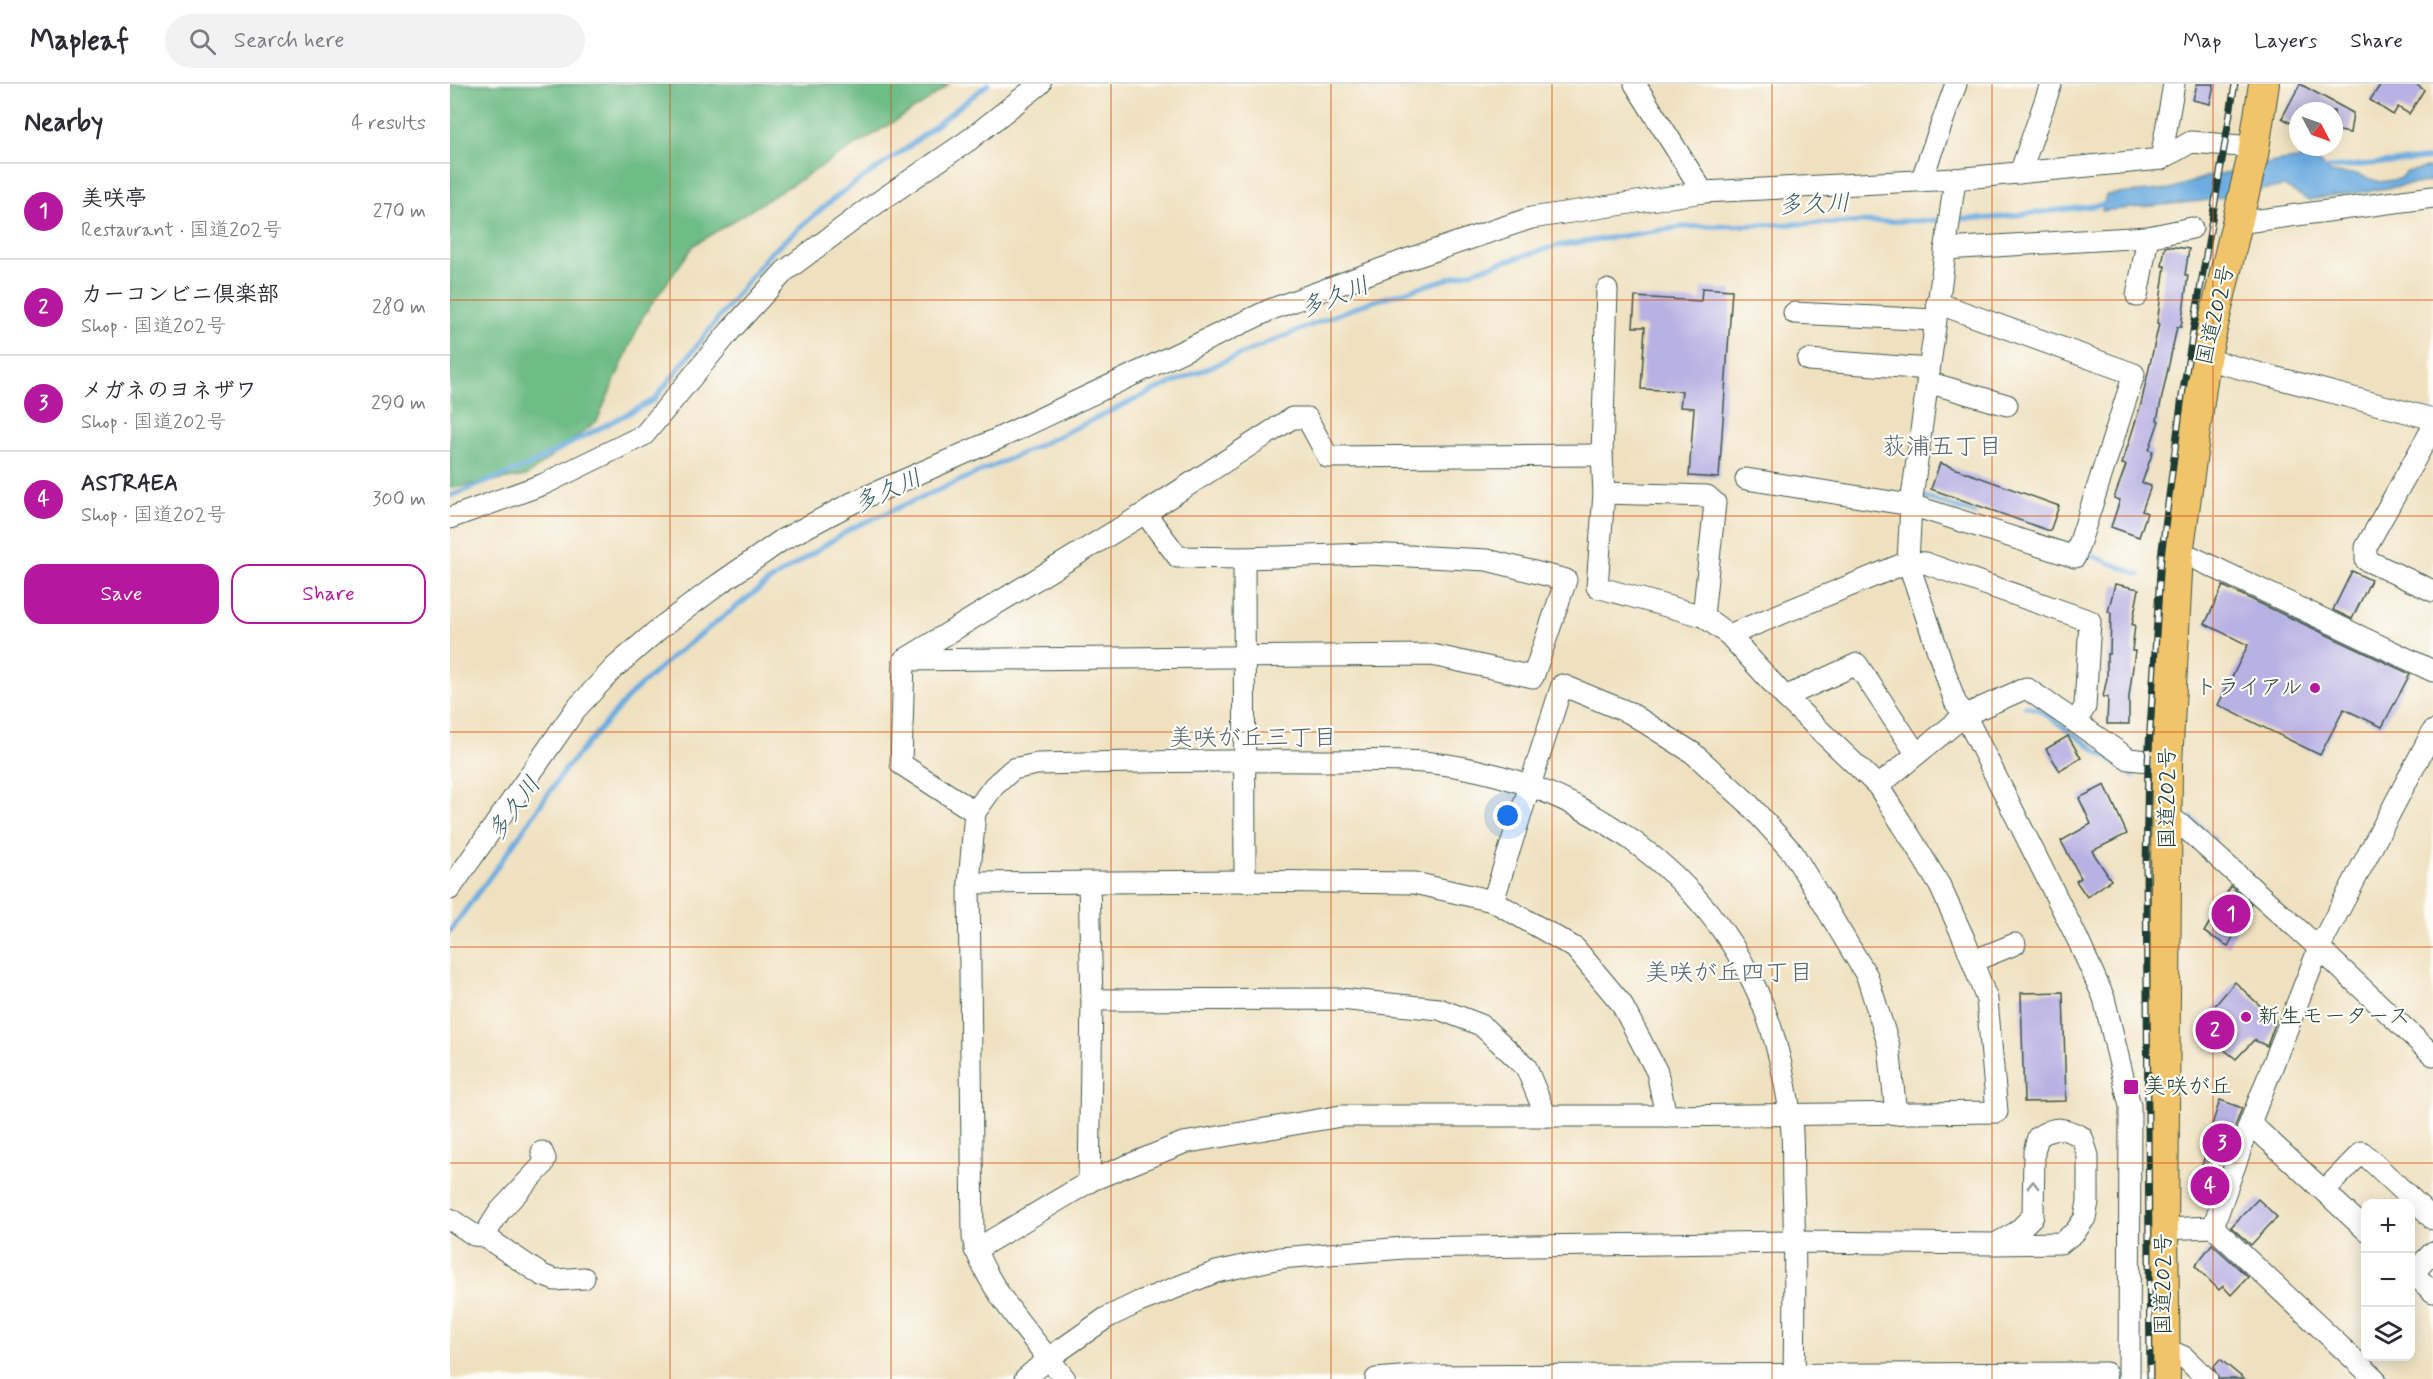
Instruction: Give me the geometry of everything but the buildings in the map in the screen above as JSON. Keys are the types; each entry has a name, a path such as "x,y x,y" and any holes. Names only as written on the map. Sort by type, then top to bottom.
{"highway":[{"path":"2253,151 2264,84"},
{"name":"国道202号","path":"2165,1379 2163,1229 2167,763 2178,554 2205,359 2253,151"}],"street":[{"path":"450,518 544,484 644,435 730,331 785,271 969,140 1040,84"},
{"path":"1635,84 1703,192"},
{"path":"1921,181 1956,84"},
{"path":"2020,173 2051,84"},
{"path":"2161,159 2174,84"},
{"path":"450,889 575,710 606,677 660,628 782,540 852,503 997,439 1272,309 1328,287 1531,219 1703,192 1955,179 2161,159 2191,141 2253,151"},
{"path":"1955,179 1911,505 1908,562 1955,702 1965,714 2077,938 2104,998 2130,1106 2129,1379"},
{"path":"2237,223 2433,197"},
{"path":"1945,249 2148,237 2192,228"},
{"path":"2137,296 2148,237"},
{"path":"975,1250 1089,1182 1183,1143 1341,1116 1666,1116 1997,1112 1987,1000 1973,961 1940,886 1878,786 1785,697 1730,635 1703,616 1597,587 1604,493 1602,455 1607,290"},
{"path":"1746,479 1911,505 2077,549 2133,374 1936,311 1794,313"},
{"path":"2205,359 2433,419"},
{"path":"1808,360 1928,375 2007,405"},
{"path":"904,660 1145,513 1292,418 1306,418 1328,457 1602,455"},
{"path":"2433,428 2366,547 2366,561 2433,591"},
{"path":"1604,493 1707,496 1715,503 1703,616"},
{"path":"904,660 1432,655 1533,677 1566,580 1487,560 1370,554 1244,558 1178,557 1145,513"},
{"path":"2178,554 2192,557 2433,671"},
{"path":"1244,558 1245,880"},
{"path":"1730,635 1908,562 1925,562 2090,621 2085,707 2076,721"},
{"path":"904,660 902,764 975,812"},
{"path":"1785,697 1857,664 1916,753"},
{"path":"1493,901 1562,686 1630,713 1693,753 1747,802 1793,854 1867,976 1889,1046 1896,1114"},
{"path":"1878,786 1965,714 2026,688 2129,759 2167,763"},
{"path":"2213,1227 2250,1123 2322,942 2433,731"},
{"path":"1065,1379 1011,1311 975,1250 969,883 975,812 994,786 1012,769 1037,764 1245,760 1415,762 1460,767 1529,786 1564,799 1612,828 1662,864 1704,905 1756,990 1773,1035 1791,1115 1795,1242 1794,1377"},
{"path":"2168,816 2322,942 2433,1055"},
{"path":"969,883 1245,880 1414,883 1493,901 1575,948 1622,1003 1658,1072 1666,1116"},
{"path":"1089,883 1092,1000 1089,1182"},
{"path":"1973,961 2015,944"},
{"path":"1092,1000 1340,999 1439,1009 1481,1025 1526,1067 1546,1116"},
{"path":"2250,1123 2361,1225"},
{"path":"1025,1379 1049,1358 1106,1318 1139,1302 1216,1272 1280,1258 1404,1248 1795,1242 2061,1243 2075,1232 2085,1218 2088,1202 2088,1156 2082,1137 2069,1130 2052,1129 2038,1137 2034,1152 2033,1216 2041,1228 2054,1234 2075,1232"},
{"path":"484,1236 500,1211 542,1166 545,1159 542,1152"},
{"path":"2324,1191 2362,1152 2433,1219"},
{"path":"1995,1244 2018,1232 2033,1216"},
{"path":"450,1219 474,1234 484,1236 542,1275 555,1280 584,1278"},
{"path":"2163,1229 2213,1227 2375,1379"},
{"path":"2415,1269 2433,1252"},
{"path":"2415,1275 2433,1292"},
{"path":"2164,1348 2184,1357 2207,1379"},
{"path":"1376,1379 1411,1376 1898,1377 2106,1373 2105,1379"}],"green space":[{"path":"450,84 949,84 926,102 694,245 643,316 597,421 526,476 450,488"}],"water":[{"path":"2313,157 2330,173 2356,174 2380,182 2399,179 2406,172 2433,167 2433,181 2308,200 2284,186 2202,201 2102,211 2106,195 2171,189 2206,177 2280,161"}],"waterway":[{"path":"450,496 523,468 654,400 768,255 838,195 907,148 988,84"},
{"name":"多久川","path":"2320,169 2433,158"},
{"name":"多久川","path":"1956,219 1991,218 2110,204"},
{"name":"多久川","path":"450,931 566,768 631,694 673,656 768,582 852,528 1029,450 1153,391 1361,305 1556,246 1682,227 1943,220"},
{"path":"1922,496 1975,514"},
{"path":"2083,552 2140,575"},
{"path":"2025,706 2038,709 2133,776"},
{"path":"2191,818 2214,840"}],"railway":[{"path":"2150,1379 2146,867 2148,761 2161,557 2182,396 2235,84"}],"place":[{"name":"トライアル","path":"2315,688"},
{"name":"美咲亭","path":"2231,914"},
{"name":"新生モータース","path":"2246,1017"},
{"name":"カーコンビニ倶楽部","path":"2215,1030"},
{"name":"美咲が丘","path":"2131,1087"},
{"name":"メガネのヨネザワ","path":"2222,1143"},
{"name":"ASTRAEA","path":"2210,1186"}],"district":[{"name":"荻浦五丁目","path":"1942,447"},
{"name":"美咲が丘三丁目","path":"1253,738"},
{"name":"美咲が丘四丁目","path":"1729,973"}]}
